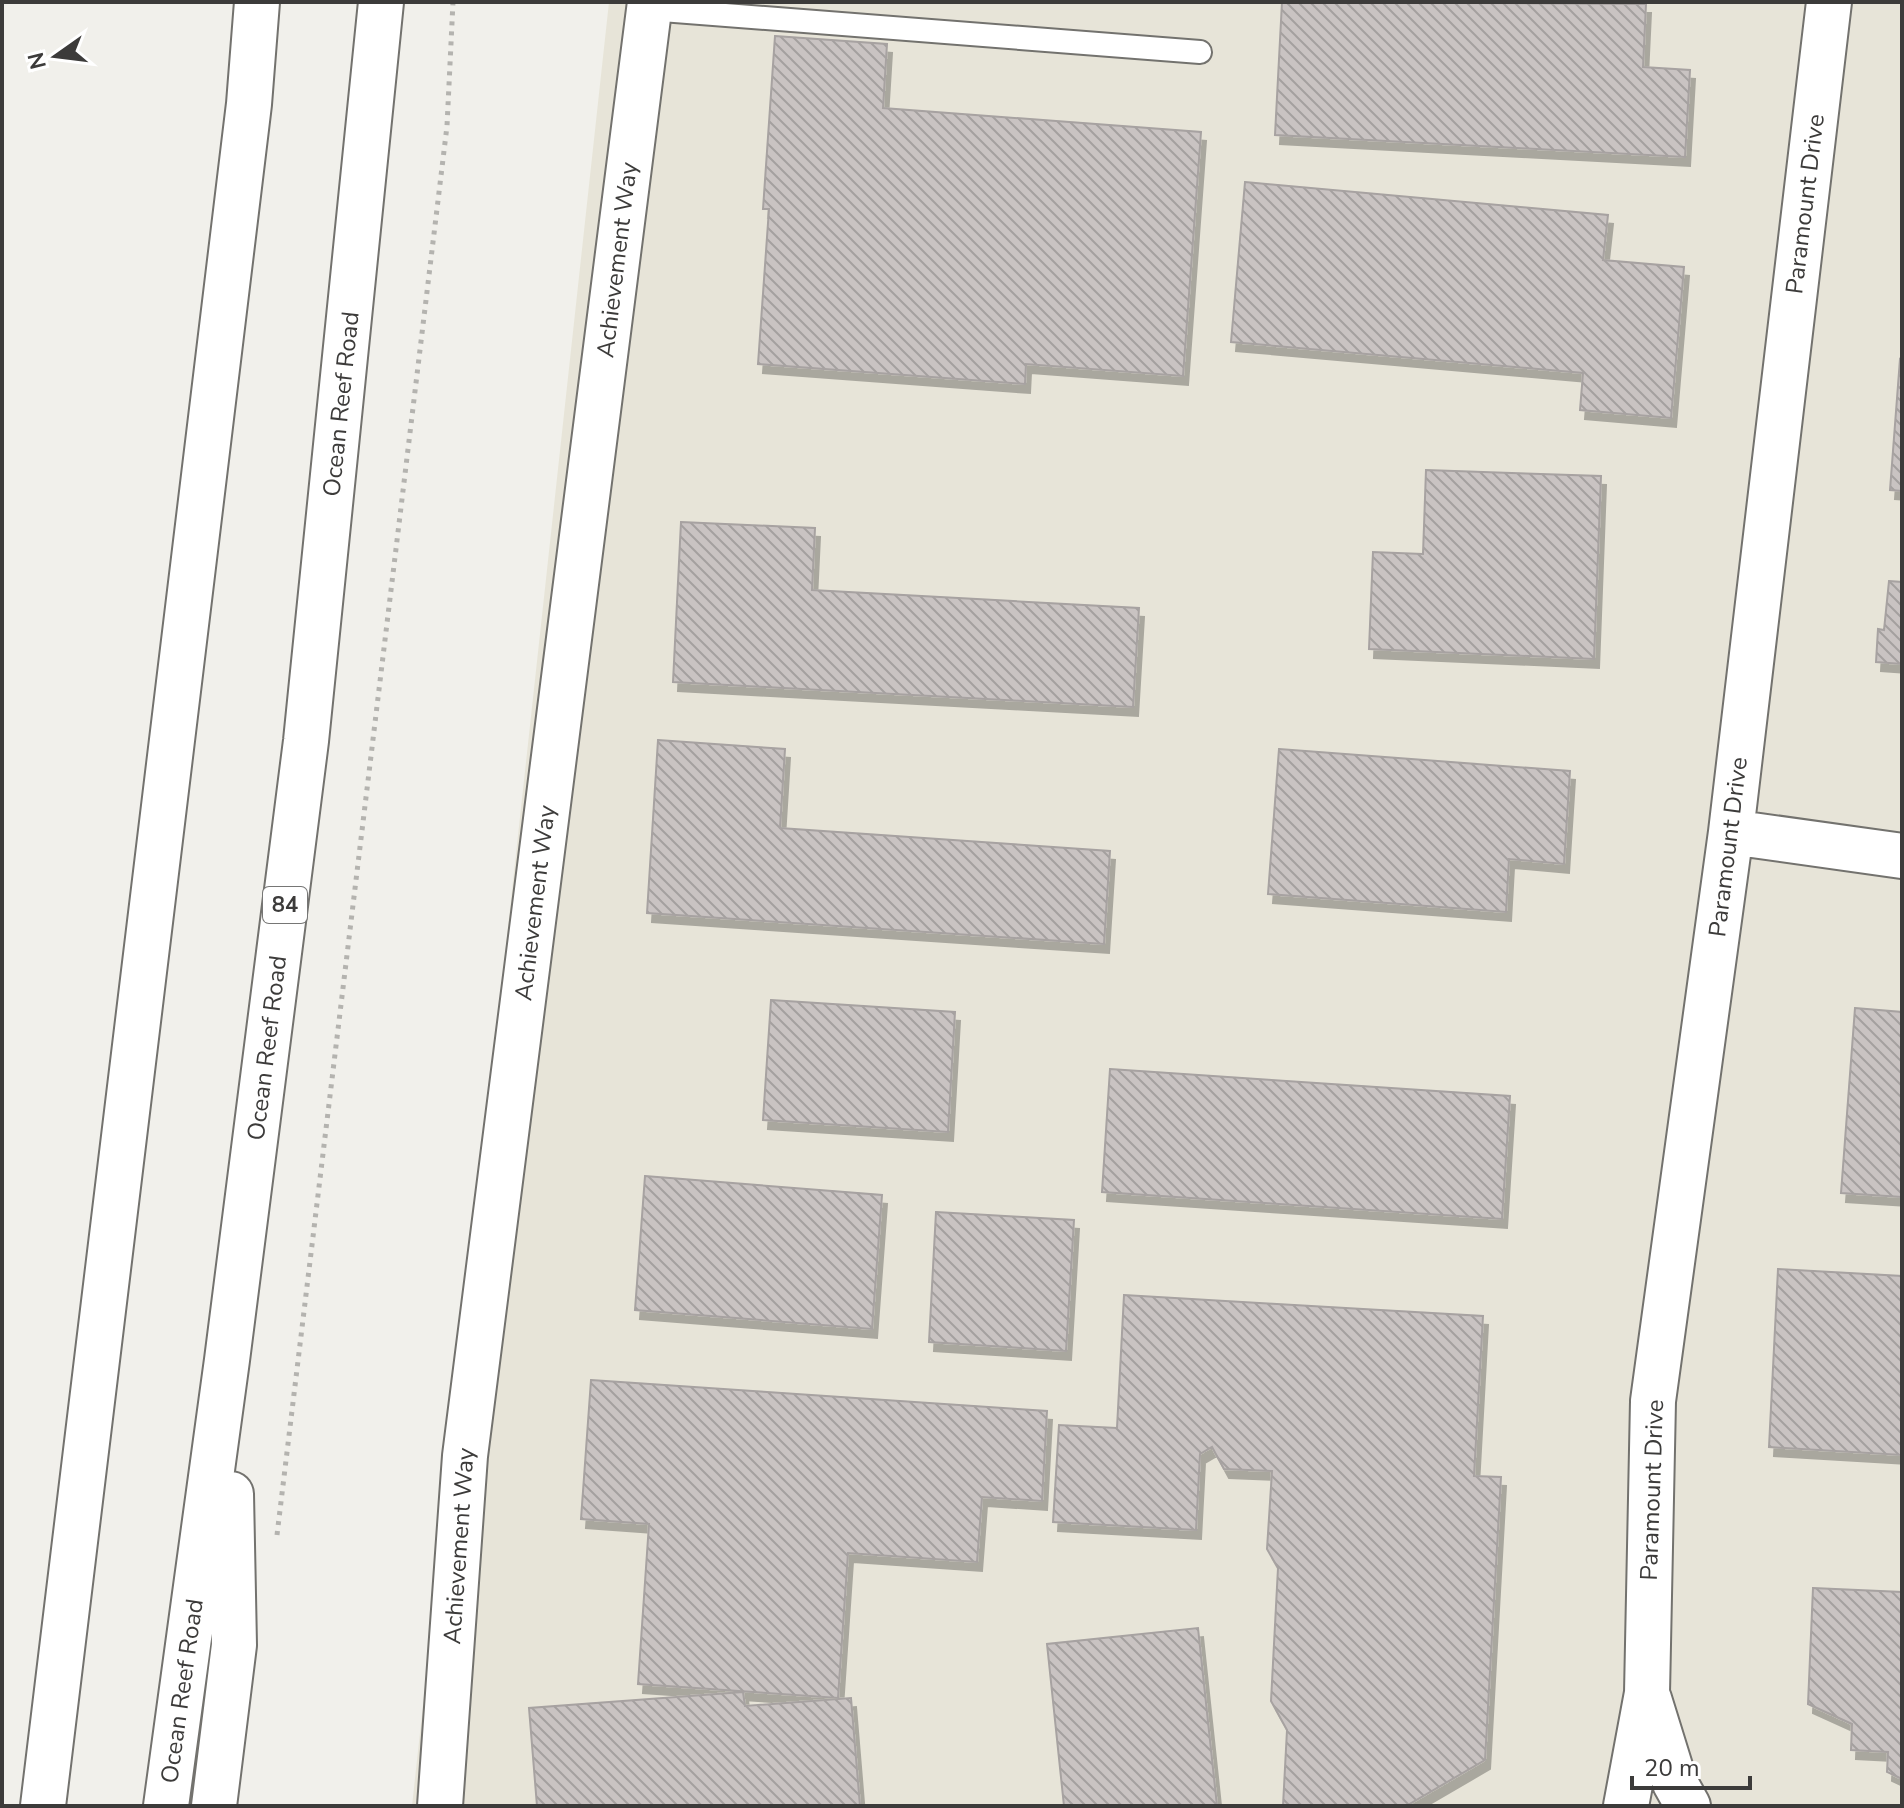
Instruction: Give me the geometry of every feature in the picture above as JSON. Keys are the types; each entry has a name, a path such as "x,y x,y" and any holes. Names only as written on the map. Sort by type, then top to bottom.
{"main road":[{"path":"43,1806 249,104 257,2"},
{"name":"Ocean Reef Road","path":"166,1806 306,741 381,2"},
{"name":"Paramount Drive","path":"1626,1806 1647,1693 1653,1401 1731,832 1829,2"},
{"name":"Achievement Way","path":"440,1806 465,1456 649,6"},
{"path":"1731,832 1902,856"},
{"path":"214,1806 234,1645 227,1360"},
{"name":"Paramount Drive","path":"1647,1693 1675,1783 1688,1806"}],"lane":[{"path":"649,6 1200,52"}],"path":[{"path":"277,1537 447,126 453,2"}],"shaded area":[{"path":"609,2 1902,2 1902,1806 412,1806"}],"building":[{"path":"1282,2 1646,4 1643,67 1690,70 1685,157 1275,135"},
{"path":"775,36 887,44 883,108 1201,132 1183,376 1026,364 1025,384 758,364 769,209 763,209"},
{"path":"1245,182 1608,215 1603,260 1684,267 1671,418 1580,410 1583,373 1231,342"},
{"path":"1902,360 1902,491 1890,490"},
{"path":"1426,470 1601,476 1594,659 1369,649 1373,552 1423,554"},
{"path":"681,522 815,528 812,590 1139,608 1133,707 673,682"},
{"path":"1889,581 1902,582 1902,664 1876,662 1878,629 1884,630"},
{"path":"658,740 785,749 780,828 1110,851 1104,944 647,913"},
{"path":"1279,749 1570,771 1564,864 1509,859 1506,912 1268,894"},
{"path":"771,1000 955,1012 948,1132 763,1120"},
{"path":"1855,1008 1902,1012 1902,1197 1841,1193"},
{"path":"1110,1069 1510,1096 1502,1219 1102,1192"},
{"path":"645,1176 882,1195 872,1329 635,1310"},
{"path":"936,1212 1074,1220 1066,1351 929,1342"},
{"path":"1778,1269 1902,1276 1902,1455 1769,1447"},
{"path":"1124,1295 1483,1316 1474,1476 1501,1477 1485,1760 1406,1806 1283,1806 1287,1730 1271,1701 1278,1568 1267,1549 1272,1471 1224,1469 1212,1447 1200,1454 1196,1530 1053,1522 1059,1425 1117,1428"},
{"path":"591,1380 1047,1411 1042,1501 982,1497 977,1562 848,1553 838,1698 638,1684 649,1524 581,1519"},
{"path":"1813,1588 1902,1592 1902,1779 1887,1772 1888,1752 1851,1750 1852,1724 1808,1704"},
{"path":"1198,1628 1217,1806 1064,1806 1047,1644"},
{"path":"743,1692 745,1706 851,1698 860,1806 537,1806 529,1708"}]}
